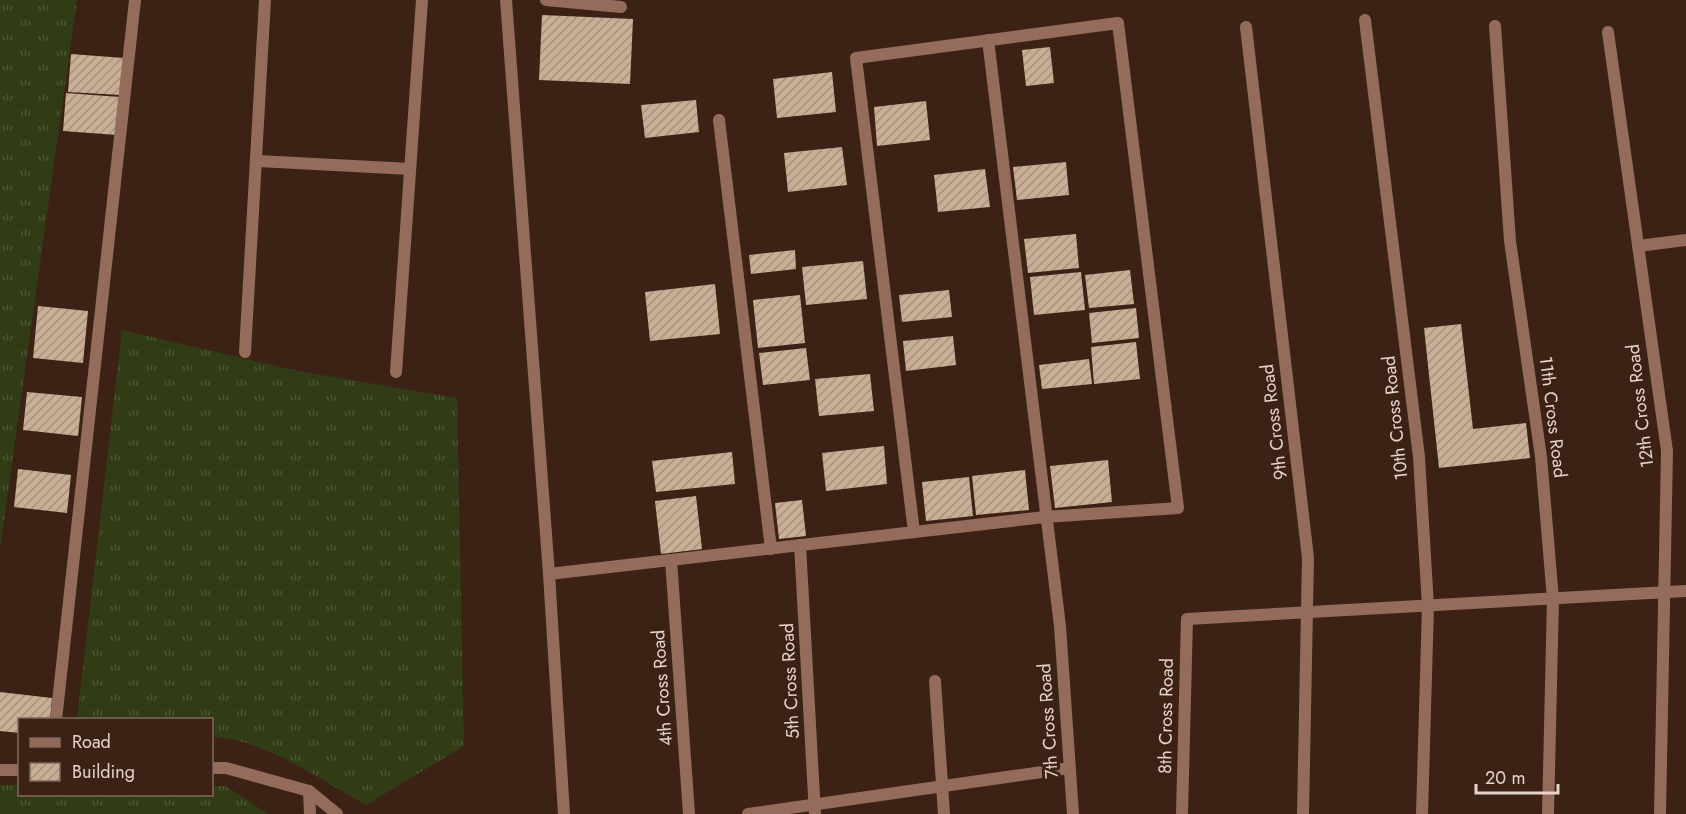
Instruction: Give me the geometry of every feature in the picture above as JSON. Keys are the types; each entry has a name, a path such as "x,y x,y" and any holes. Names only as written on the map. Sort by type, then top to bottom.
{"street":[{"path":"56,718 135,0"},
{"path":"245,352 258,161 265,0"},
{"path":"396,372 422,0"},
{"path":"506,0 549,574 564,814"},
{"path":"546,0 621,8"},
{"name":"10th Cross Road","path":"1365,20 1419,457 1428,606 1422,814"},
{"path":"549,574 771,549 1044,517 1178,508 1118,23 856,58 914,532"},
{"name":"11th Cross Road","path":"1495,26 1510,241 1541,457 1553,599 1548,814"},
{"name":"9th Cross Road","path":"1246,27 1308,558 1303,814"},
{"name":"12th Cross Road","path":"1608,32 1667,452 1660,814"},
{"name":"7th Cross Road","path":"988,40 1044,517 1060,626 1073,814"},
{"path":"719,120 771,549"},
{"path":"258,161 410,169"},
{"path":"1638,246 1686,240"},
{"name":"5th Cross Road","path":"800,545 815,809"},
{"name":"4th Cross Road","path":"671,560 689,814"},
{"path":"1307,612 1686,591"},
{"name":"8th Cross Road","path":"1182,814 1187,619 1307,612"},
{"path":"935,681 944,814"},
{"path":"213,768 225,768 309,791 337,814"},
{"path":"748,814 815,809 1070,768"},
{"path":"0,770 18,770"},
{"path":"309,791 310,814"}],"green space":[{"path":"0,0 77,0 0,549"},
{"path":"122,330 298,371 457,398 464,746 366,805 292,762 272,753 232,739 213,737 213,718 77,718"},
{"path":"0,785 18,785 18,796 213,796 213,786 226,786 268,814 0,814"}],"building":[{"path":"542,15 633,19 630,84 539,80"},
{"path":"1050,47 1054,83 1026,86 1022,50"},
{"path":"71,54 124,58 121,95 68,92"},
{"path":"832,72 836,112 777,118 773,79"},
{"path":"66,93 120,97 117,135 63,131"},
{"path":"696,100 699,132 645,138 641,105"},
{"path":"926,101 930,140 877,146 874,107"},
{"path":"842,147 847,185 788,192 784,153"},
{"path":"1066,162 1069,195 1017,200 1013,167"},
{"path":"985,169 990,207 938,212 934,175"},
{"path":"1076,234 1079,268 1028,273 1024,239"},
{"path":"795,250 796,269 751,274 749,255"},
{"path":"863,261 867,299 806,305 802,267"},
{"path":"1130,270 1134,304 1089,308 1085,275"},
{"path":"1081,272 1085,310 1034,315 1030,277"},
{"path":"715,284 720,334 650,341 645,292"},
{"path":"949,290 952,317 902,322 899,295"},
{"path":"800,295 805,343 758,348 753,300"},
{"path":"38,306 88,311 83,363 33,358"},
{"path":"1136,308 1139,338 1092,343 1089,313"},
{"path":"1461,324 1473,429 1526,423 1530,458 1439,468 1424,328"},
{"path":"953,336 956,365 906,371 903,341"},
{"path":"1136,342 1140,379 1094,384 1091,347"},
{"path":"806,348 810,380 763,385 759,353"},
{"path":"1089,359 1092,384 1042,389 1039,365"},
{"path":"870,374 874,411 819,416 815,379"},
{"path":"27,392 82,397 78,436 23,430"},
{"path":"884,446 887,484 826,491 822,453"},
{"path":"732,452 735,484 656,492 652,461"},
{"path":"1108,460 1112,502 1055,508 1050,466"},
{"path":"18,469 71,475 67,513 14,507"},
{"path":"1025,470 1029,510 976,515 972,476"},
{"path":"969,477 973,516 926,521 922,482"},
{"path":"696,496 702,549 661,554 655,501"},
{"path":"802,500 806,536 779,539 775,503"},
{"path":"0,692 52,698 50,718 18,718 18,733 0,731"}]}
